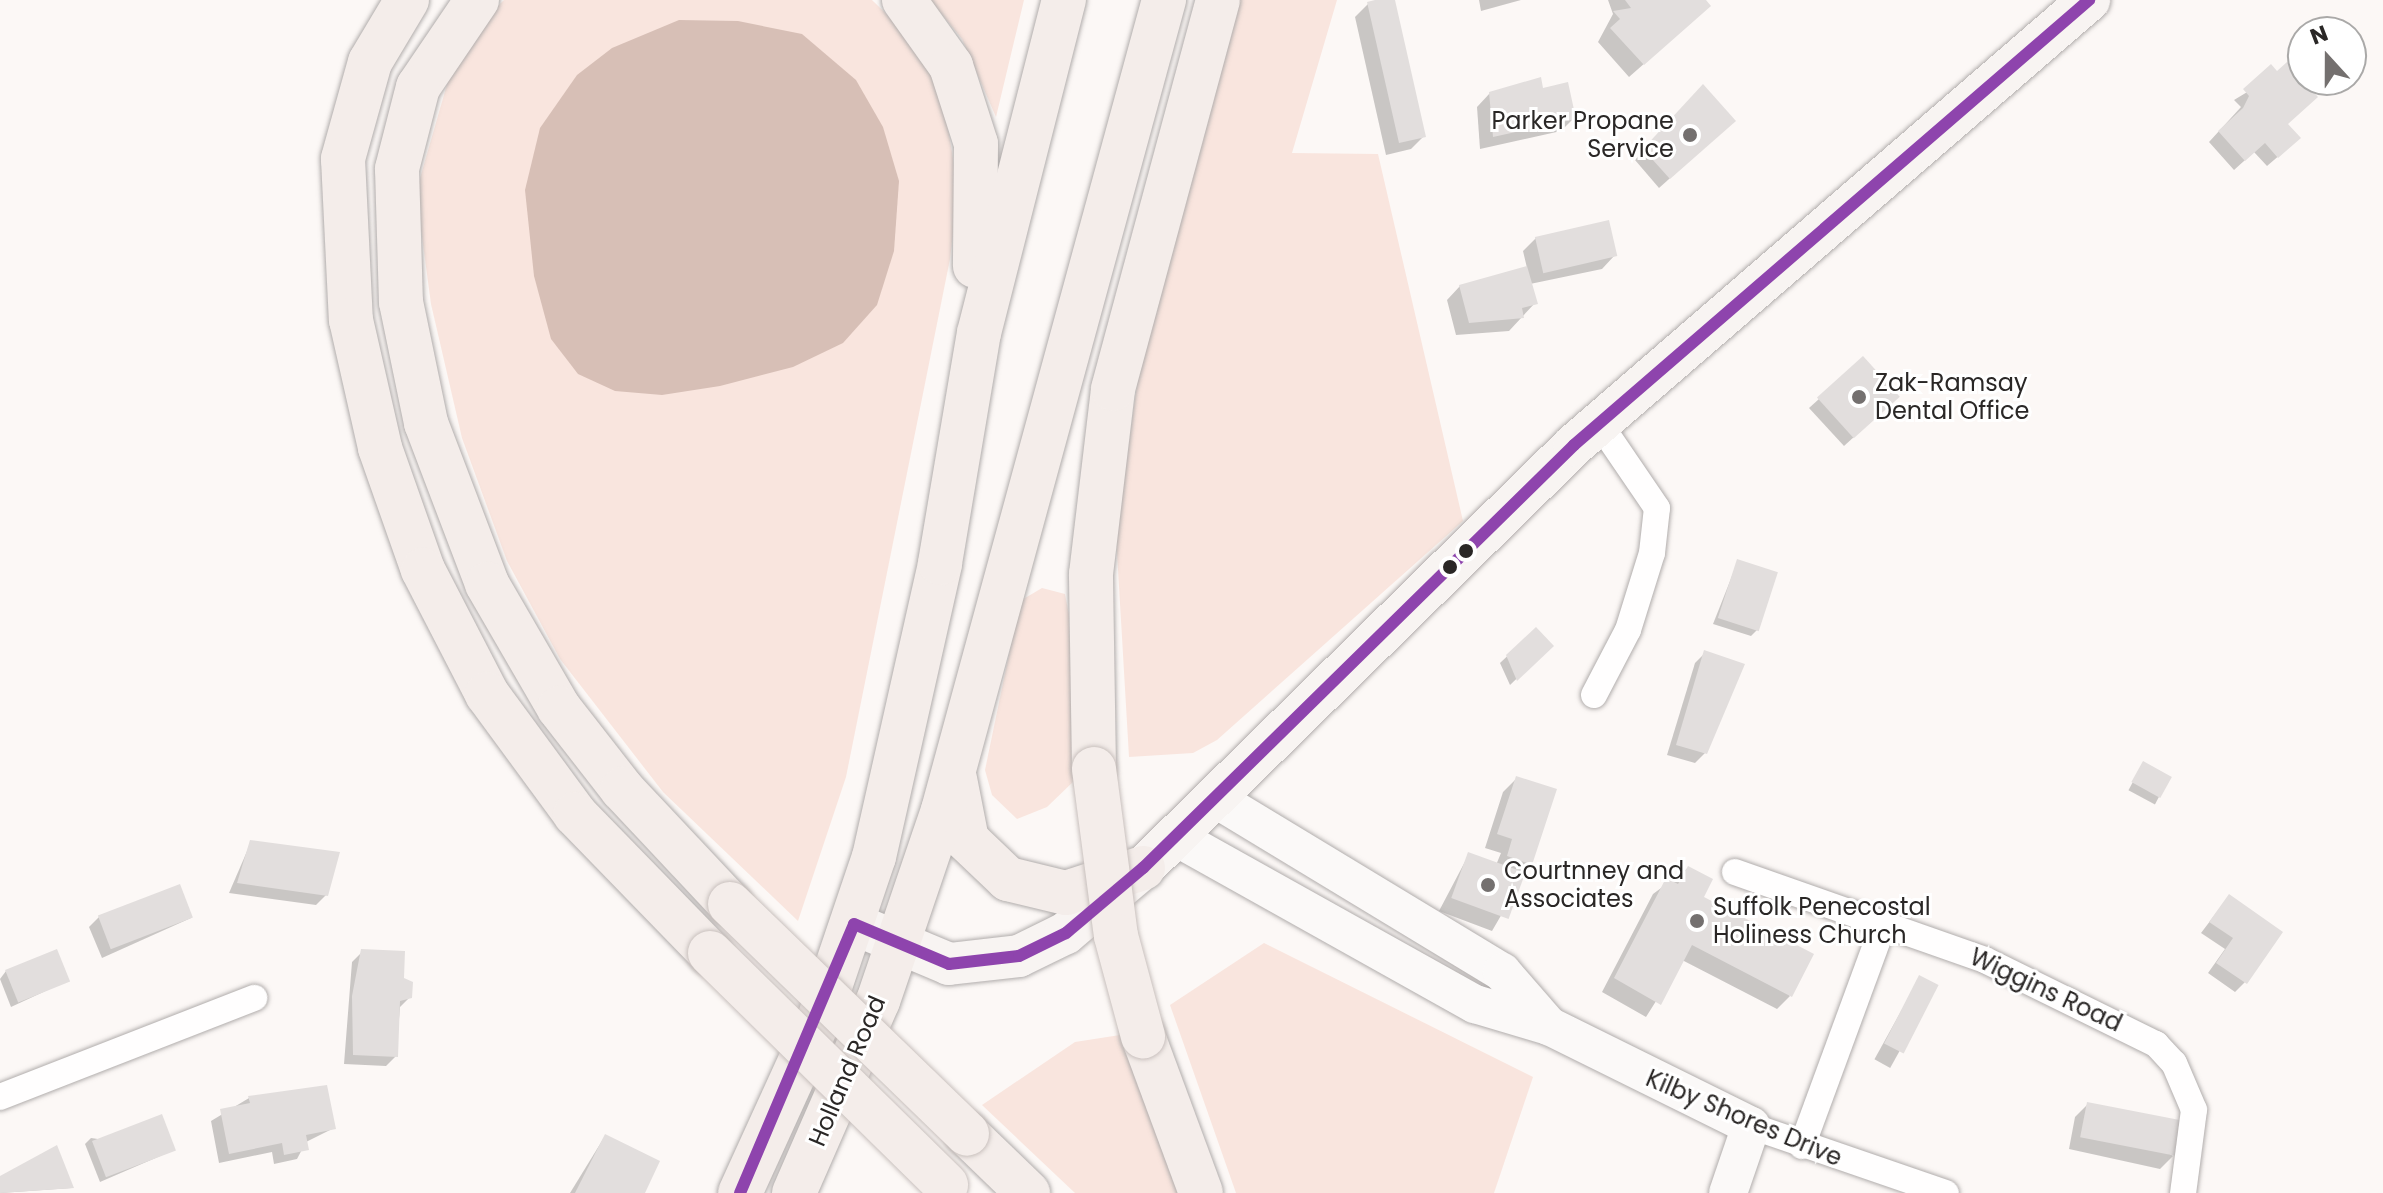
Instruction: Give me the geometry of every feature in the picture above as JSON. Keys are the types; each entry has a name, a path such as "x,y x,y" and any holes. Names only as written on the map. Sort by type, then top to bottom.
{"highway":[{"path":"407,0 370,62 343,159 351,320 380,448 423,570 487,694 575,814 710,953 950,1189"},
{"path":"477,0 418,87 397,169 401,302 426,423 487,584 559,708 622,789 730,904 1028,1193"},
{"path":"904,0 951,66 976,144 981,222 973,279 979,333"},
{"path":"979,333 1064,0"},
{"name":"Holland Road","path":"794,1193 897,947 955,771 1164,0"},
{"path":"1201,1193 1143,1036 1116,936 1094,769 1091,574 1113,389 1218,0"},
{"name":"Holland Road","path":"740,1193 854,924 904,734 979,333"},
{"path":"955,771 967,840 1008,879 1066,893 1143,868"}],"main road":[{"path":"854,924 897,947 949,964 1019,956 1066,933 1143,868 1599,423 2089,0"}],"street":[{"path":"1594,695 1628,630 1652,553 1657,508 1599,423"},
{"name":"Kilby Shores Drive","path":"1213,797 1502,972 1549,1026"},
{"name":"Kilby Shores Drive","path":"1174,836 1475,1004 1549,1026 1751,1126 1946,1193"},
{"name":"Wiggins Road","path":"1735,872 1882,928 1985,960 2156,1044 2181,1074 2194,1110 2183,1193"},
{"path":"1802,1146 1882,928"},
{"path":"0,1097 254,998"},
{"path":"1728,1193 1751,1126"}],"shaded area":[{"path":"504,0 872,0 908,35 942,92 958,189 950,259 846,777 798,921 663,792 560,659 507,561 462,438 431,304 416,192 448,81 475,28"},
{"path":"930,0 1024,0 996,117 962,39"},
{"path":"1238,0 1337,0 1292,153 1378,154 1463,521 1217,740 1193,753 1129,757 1116,535 1140,363"},
{"path":"679,20 738,21 802,34 856,80 883,127 899,181 894,251 877,305 843,343 793,367 720,386 662,395 615,391 578,374 551,339 534,276 525,190 540,128 577,75 612,48"},
{"path":"1042,588 1065,594 1069,615 1075,780 1047,807 1017,819 992,795 985,770 1020,601"},
{"path":"1264,943 1533,1077 1494,1193 1236,1193 1170,1005"},
{"path":"1120,1035 1182,1193 1075,1193 982,1105 1075,1042"}],"building":[{"path":"1395,0 1426,137 1399,143 1367,2"},
{"path":"1625,0 1706,0 1711,6 1644,65 1610,28 1620,19 1613,11 1631,8"},
{"path":"2287,62 2287,96 2318,97 2288,124 2301,138 2278,158 2265,143 2245,161 2218,131 2243,108 2249,96 2243,89 2271,64 2277,71"},
{"path":"1541,77 1543,88 1568,82 1576,119 1493,137 1489,92"},
{"name":"Parker Propane Service","path":"1703,84 1736,121 1670,179 1643,149"},
{"path":"1609,220 1617,256 1543,273 1535,237"},
{"path":"1527,266 1538,304 1522,308 1524,318 1469,323 1459,285"},
{"name":"Zak-Ramsay Dental Office","path":"1863,356 1900,397 1854,438 1817,397"},
{"path":"1737,559 1778,572 1759,631 1718,618"},
{"path":"1536,627 1554,646 1517,681 1506,655"},
{"path":"1704,650 1745,664 1707,754 1676,745"},
{"path":"2143,761 2172,777 2160,798 2131,782"},
{"path":"1516,776 1557,789 1532,865 1507,856 1512,839 1497,834"},
{"path":"250,840 340,852 328,896 237,883"},
{"name":"Courtnney and Associates","path":"1468,852 1525,873 1509,919 1451,898"},
{"name":"Suffolk Penecostal Holiness Church","path":"1688,866 1713,879 1704,897 1814,954 1792,997 1692,945 1661,1005 1614,978 1666,878 1678,884"},
{"path":"180,884 193,918 111,949 98,916"},
{"path":"2229,894 2283,932 2247,984 2216,963 2233,938 2209,922"},
{"path":"57,949 70,981 18,1002 5,970"},
{"path":"361,949 405,951 404,978 413,982 412,998 400,1001 398,1057 353,1055 352,996"},
{"path":"1919,975 1939,985 1904,1054 1884,1044"},
{"path":"327,1085 336,1129 306,1135 309,1150 284,1155 282,1143 229,1154 220,1109 250,1103 248,1096"},
{"path":"2087,1102 2182,1121 2175,1156 2080,1137"},
{"path":"162,1114 176,1150 106,1177 92,1141"},
{"path":"605,1134 660,1161 645,1193 575,1193"},
{"path":"57,1145 74,1188 0,1193 0,1176"}],"transit line":[{"path":"740,1193 854,924 949,964 1019,956 1066,933 1143,868 1574,445 2089,0"}],"place":[{"name":"Parker Propane Service","path":"1690,135"},
{"name":"Zak-Ramsay Dental Office","path":"1859,397"},
{"name":"Courtnney and Associates","path":"1488,885"},
{"name":"Suffolk Penecostal Holiness Church","path":"1697,921"}]}
